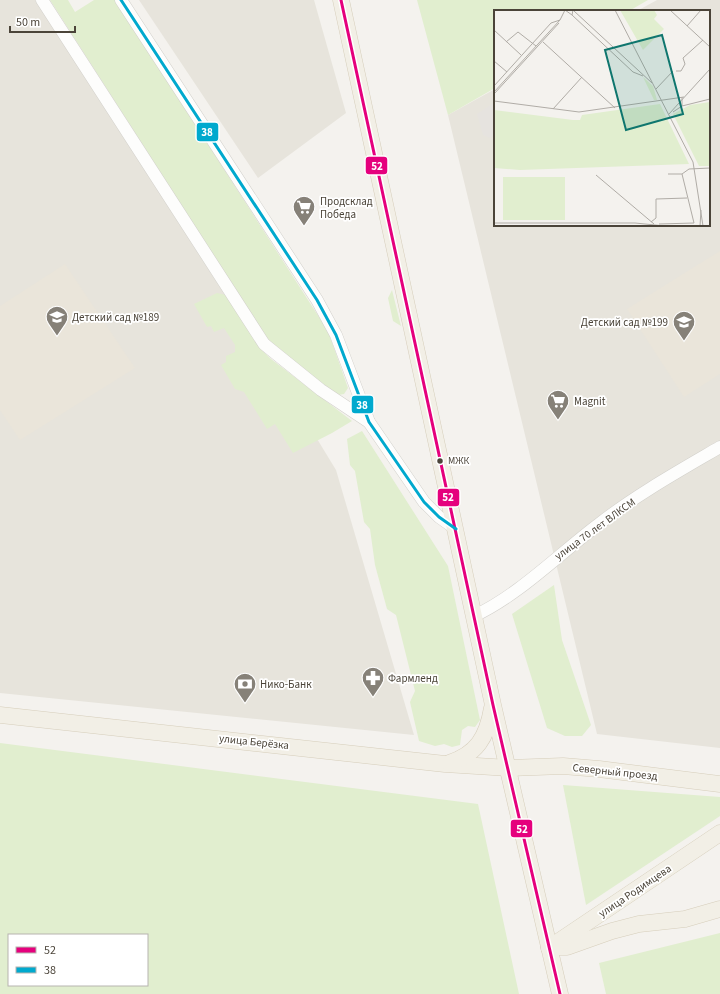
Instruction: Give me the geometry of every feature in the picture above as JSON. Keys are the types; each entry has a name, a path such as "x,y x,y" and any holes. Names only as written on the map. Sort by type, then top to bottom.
{"main road":[{"path":"341,0 493,704 560,994"},
{"path":"445,764 461,759 477,747 489,727 493,704"},
{"name":"улица Берёзка","path":"0,715 445,764 509,768"},
{"name":"Северный проезд","path":"509,768 563,766 720,784"},
{"name":"улица Родимцева","path":"549,948 720,833"},
{"path":"549,948 567,947 612,931 639,924 685,919 720,909"}],"street":[{"path":"42,0 264,344 321,390 369,422"},
{"path":"121,0 317,300 336,335 369,422 424,502 439,517 456,529"},
{"name":"улица 70 лет ВЛКСМ","path":"474,616 489,609 601,522 675,473 720,448"}],"shaded area":[{"path":"0,0 35,0 308,424 336,470 414,735 0,693"},
{"path":"139,0 314,0 346,113 258,178"},
{"path":"657,0 720,0 720,748 597,734 448,115 494,90 494,226 710,226 710,10 639,10"},
{"path":"494,103 494,136 490,138 483,135 477,114"},
{"name":"Детский сад №199","path":"720,251 720,374 684,397 627,309"},
{"name":"Детский сад №189","path":"65,264 135,368 20,440 0,410 0,306"}],"green space":[{"path":"50,0 68,0 75,12 94,0 115,0 328,331 348,388 344,394 338,395 283,354 265,336"},
{"path":"417,0 648,0 631,10 494,10 494,89 448,115"},
{"path":"392,290 401,326 393,321 388,298"},
{"path":"217,293 226,295 262,350 271,359 352,421 293,453 275,424 267,429 244,392 235,389 221,365 226,362 226,356 235,352 235,345 224,328 214,332 211,326 207,327 194,304"},
{"path":"362,431 448,566 480,720 475,727 468,726 462,730 460,745 452,747 444,744 435,746 419,741 410,702 415,691 396,615 387,609 375,565 370,529 364,522 355,471 350,465 347,439"},
{"path":"554,585 562,640 591,725 582,736 565,736 547,728 512,614"},
{"path":"0,743 478,804 519,994 0,994"},
{"path":"563,785 720,797 720,816 586,905"},
{"path":"720,933 720,994 606,994 599,963"}],"transit line":[{"name":"38","path":"121,0 317,300 336,335 369,422 424,502 439,517 456,529"},
{"name":"52","path":"341,0 493,705 560,994"}],"place":[{"name":"Продсклад Победа","path":"304,226"},
{"name":"Детский сад №189","path":"57,336"},
{"name":"Детский сад №199","path":"684,342"},
{"name":"Magnit","path":"558,420"},
{"name":"МЖК","path":"440,461"},
{"name":"Фармленд","path":"373,698"},
{"name":"Нико-Банк","path":"245,704"}]}
